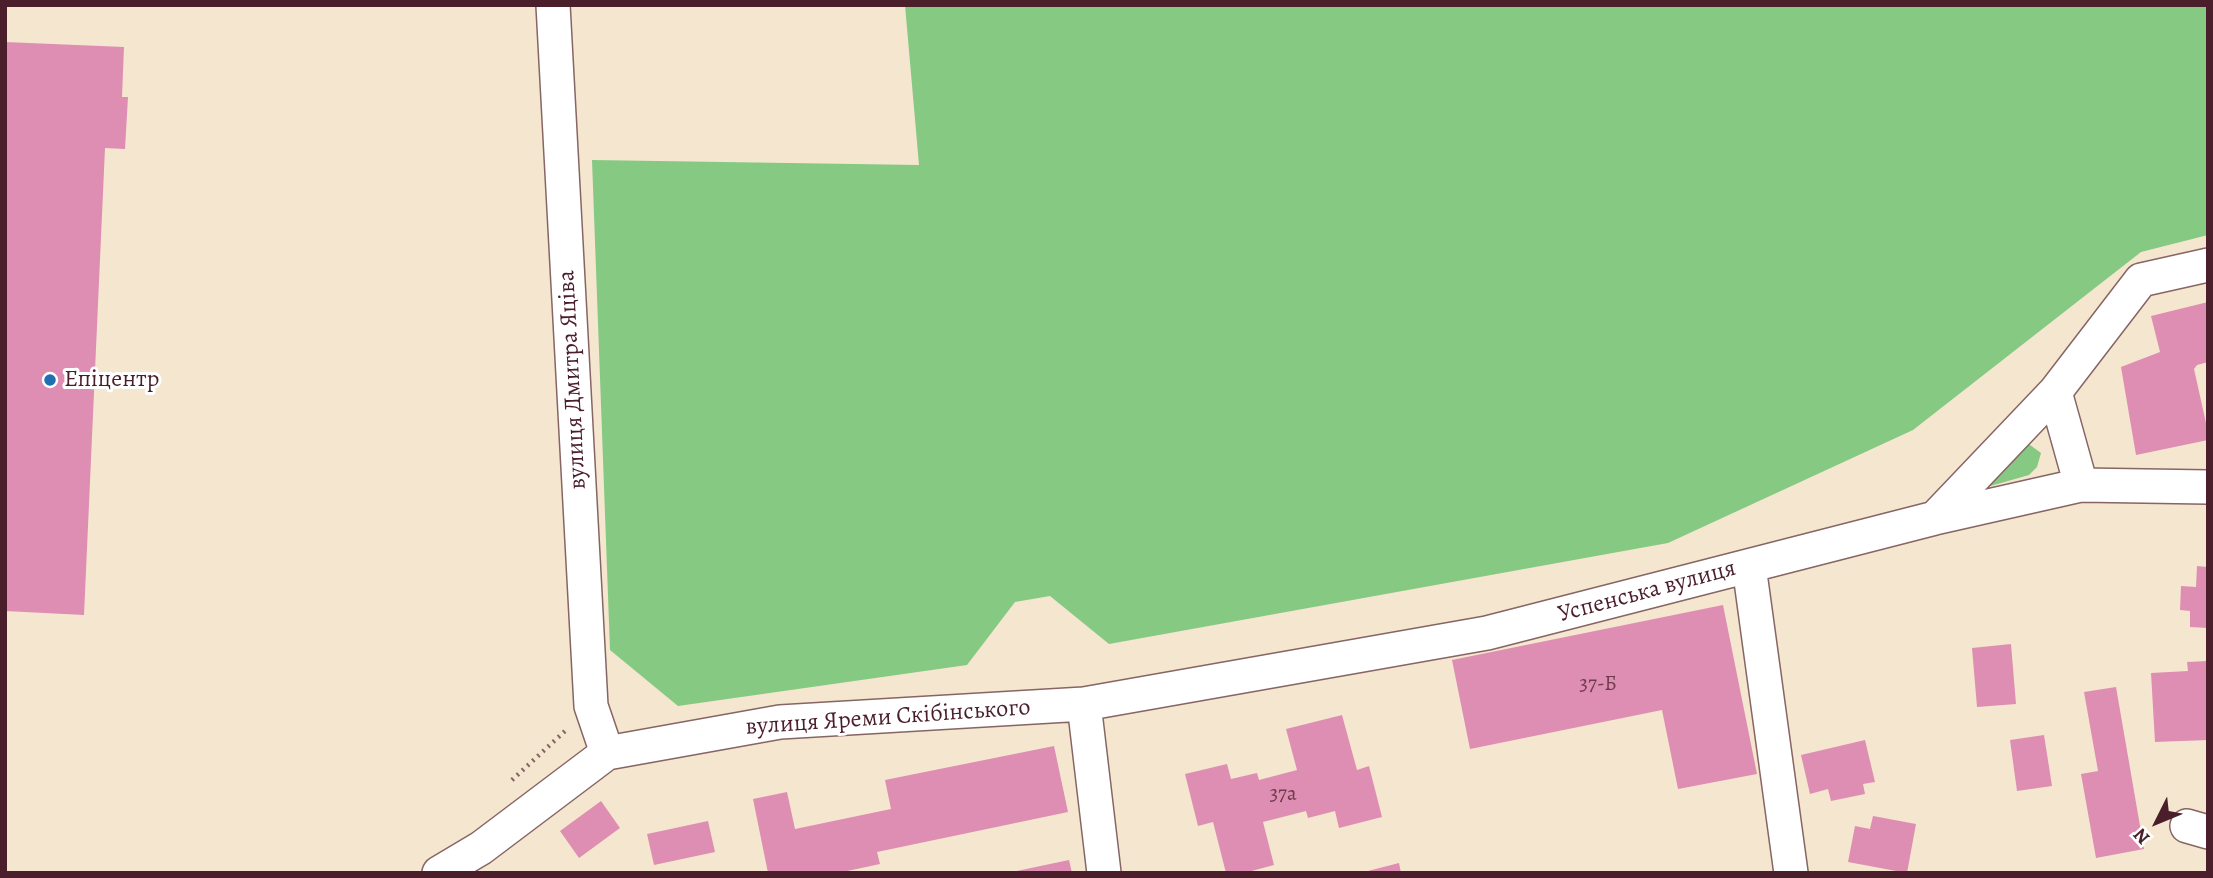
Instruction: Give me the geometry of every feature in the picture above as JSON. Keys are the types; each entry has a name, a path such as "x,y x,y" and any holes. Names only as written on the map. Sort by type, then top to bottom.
{"street":[{"name":"вулиця Дмитра Яціва","path":"553,5 591,706 607,753"},
{"path":"1935,518 2055,392 2141,280 2208,265"},
{"path":"2055,392 2081,485"},
{"name":"Успенська вулиця","path":"1084,704 1487,634 1935,518 2081,485 2208,487"},
{"path":"1749,566 1791,873"},
{"name":"вулиця Яреми Скібінського","path":"439,873 481,848 607,753 780,722 1084,704"},
{"path":"1084,704 1104,873"}],"green space":[{"path":"905,5 2208,5 2208,235 2141,252 1913,430 1668,543 1109,644 1050,596 1015,602 967,665 678,706 610,650 592,160 919,165"},
{"path":"2026,442 2041,453 2037,467 2029,475 1980,489"}],"building":[{"name":"Епіцентр","path":"5,42 124,47 122,97 128,97 125,149 105,148 84,615 5,611"},
{"path":"2208,302 2208,362 2197,365 2194,369 2208,440 2136,455 2121,367 2160,352 2151,316"},
{"path":"2197,566 2208,567 2208,628 2190,627 2190,611 2180,610 2181,586 2196,587"},
{"path":"1723,605 1757,774 1678,789 1662,710 1470,749 1452,660"},
{"path":"2011,644 2016,704 1977,707 1972,648"},
{"path":"2208,661 2208,740 2155,742 2151,673 2188,671 2187,662"},
{"path":"2116,687 2144,849 2096,858 2081,774 2098,771 2084,692"},
{"path":"1342,715 1357,770 1369,766 1382,817 1339,828 1335,811 1308,818 1306,811 1263,822 1274,865 1244,873 1226,873 1213,822 1198,826 1185,774 1227,764 1231,779 1257,773 1259,780 1297,770 1286,729"},
{"path":"2044,735 2052,786 2017,791 2010,740"},
{"path":"1865,740 1875,782 1863,784 1865,794 1831,801 1828,789 1810,794 1801,755"},
{"path":"1054,746 1068,812 877,852 880,864 838,873 768,873 753,799 787,792 795,829 891,809 885,780"},
{"path":"601,801 620,828 579,858 560,831"},
{"path":"1873,816 1916,824 1907,873 1848,862 1855,826 1870,829"},
{"path":"708,821 715,852 654,865 647,834"},
{"path":"1069,860 1072,873 1012,873 1012,872"},
{"path":"1399,863 1401,873 1364,872"}],"place":[{"name":"Епіцентр","path":"50,380"}]}
